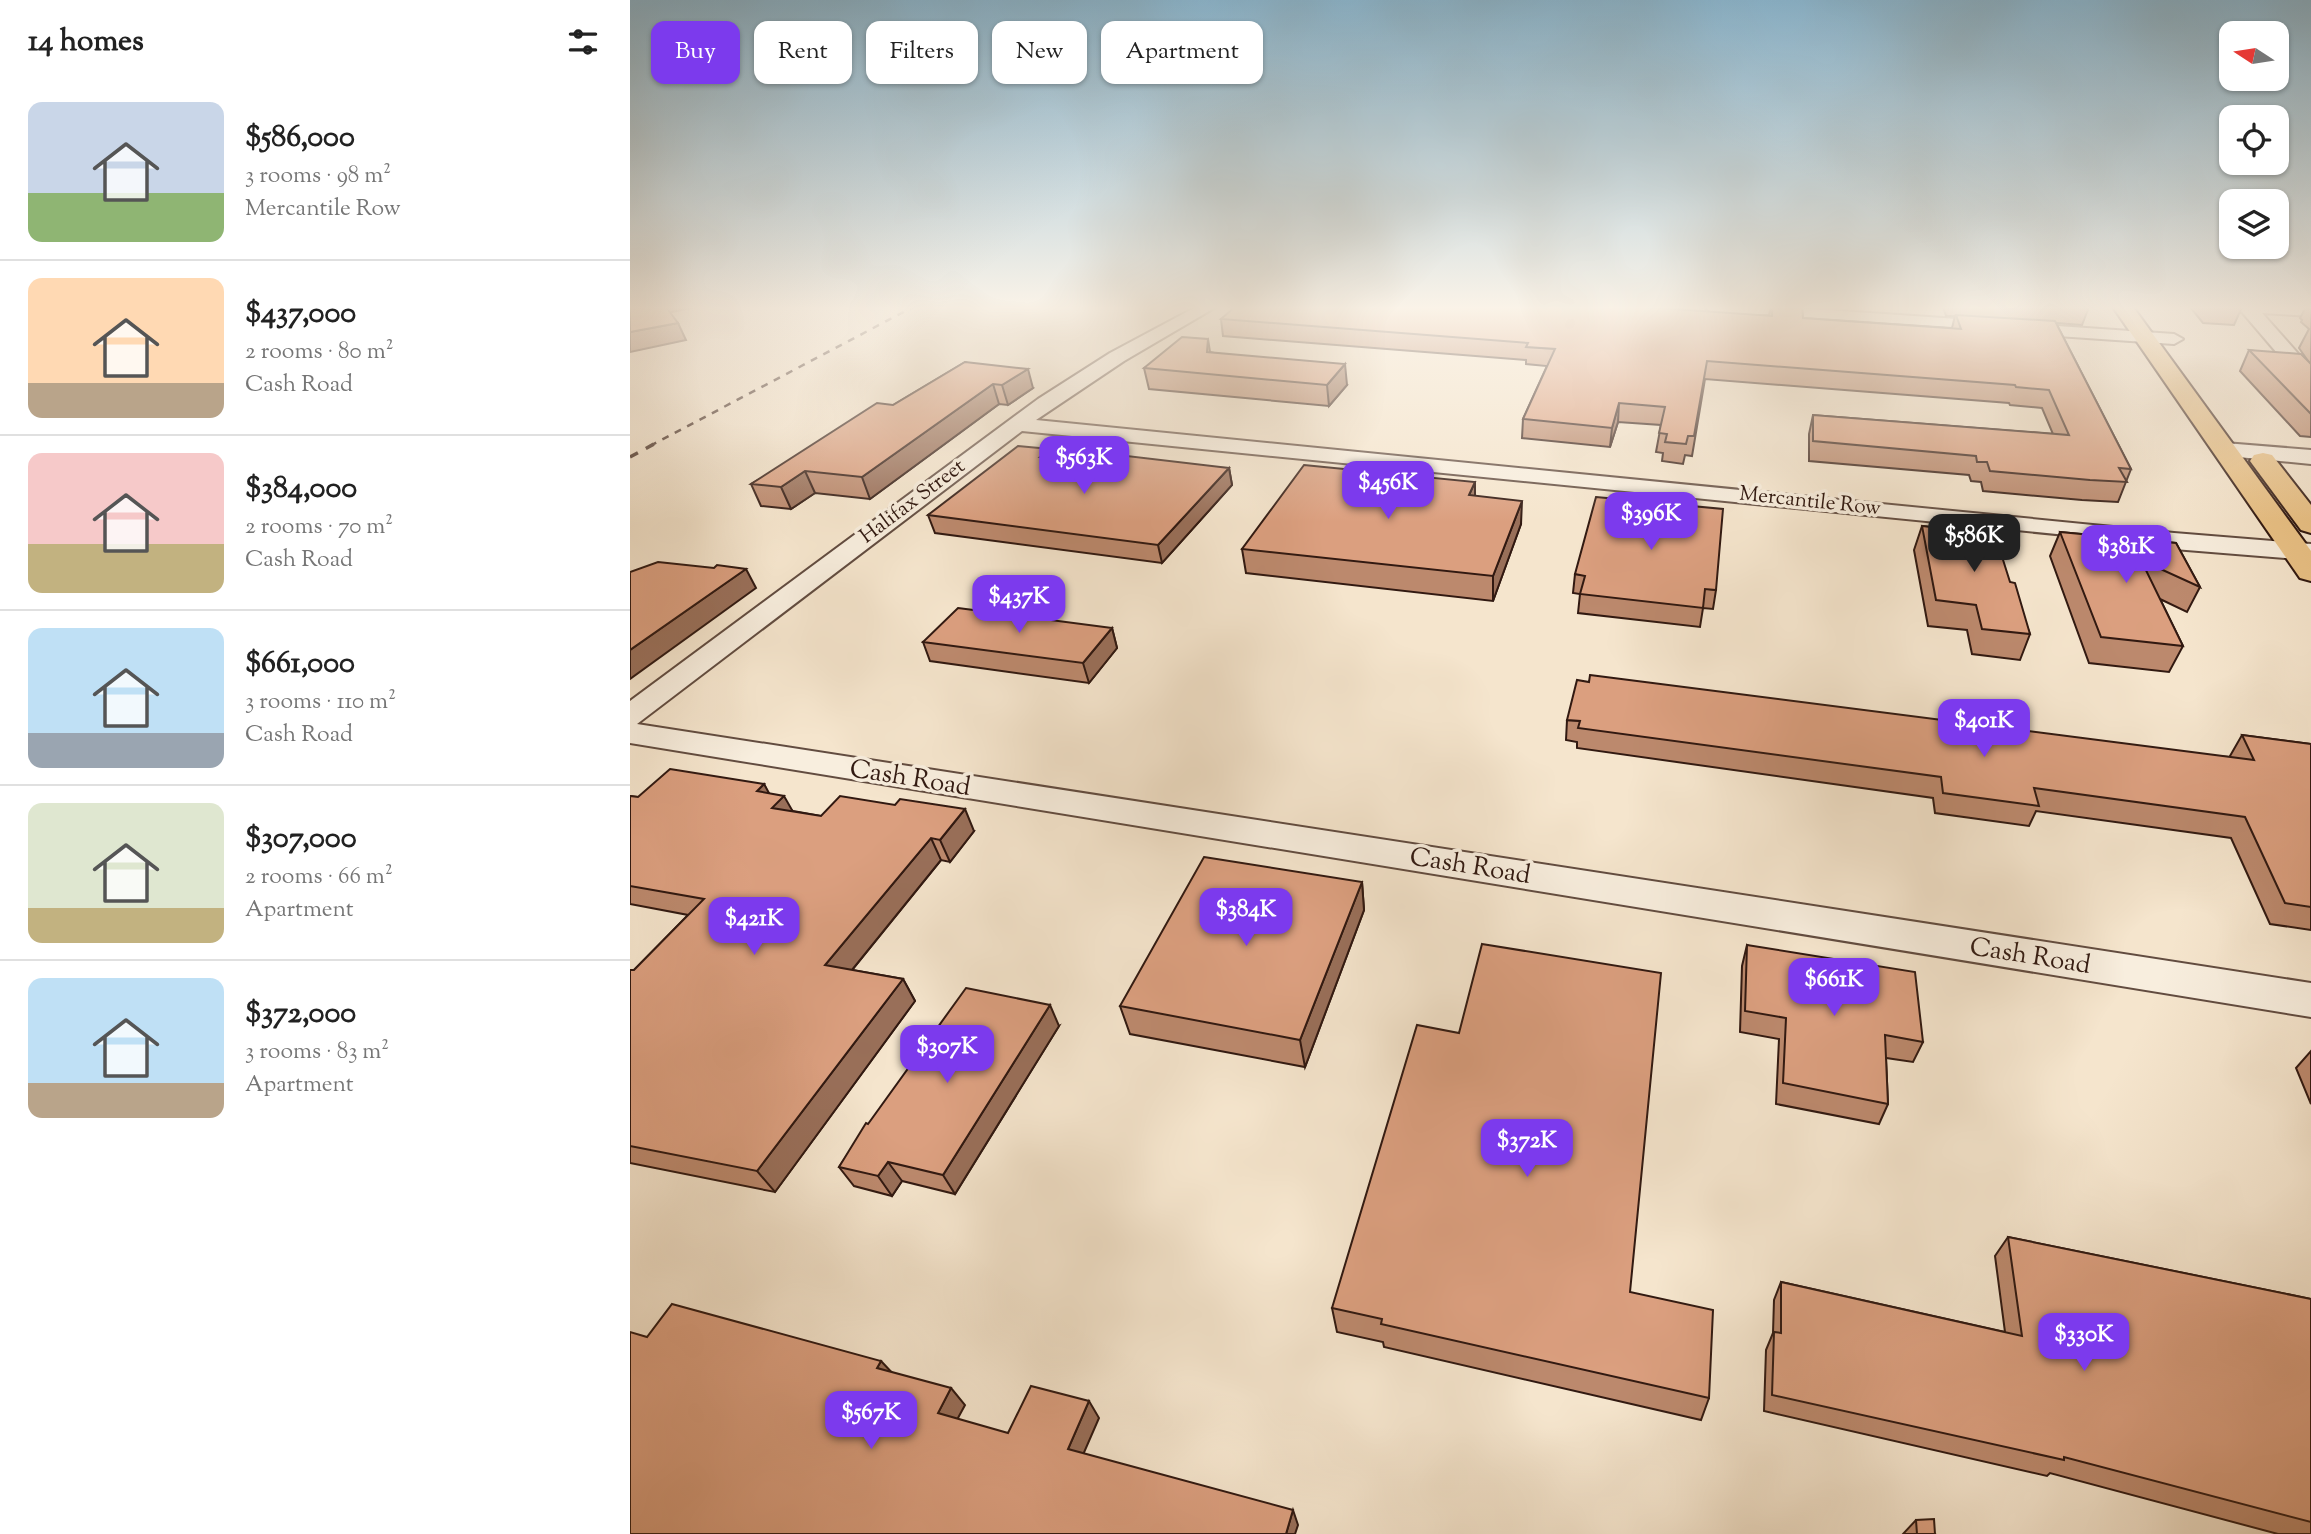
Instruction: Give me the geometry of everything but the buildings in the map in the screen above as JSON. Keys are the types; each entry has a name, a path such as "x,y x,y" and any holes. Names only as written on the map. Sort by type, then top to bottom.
{"main road":[{"path":"2188,379 2232,440 2306,558"},
{"path":"2232,440 2256,453 2311,524"}],"street":[{"name":"Halifax Street","path":"630,716 1017,424 1083,379"},
{"name":"Mercantile Row","path":"1017,424 2096,530 2306,558"},
{"path":"2256,453 2311,457"},
{"name":"Cash Road","path":"630,733 2311,1000"}],"railway":[{"path":"650,446 778,379"},
{"path":"630,457 654,444"}]}
